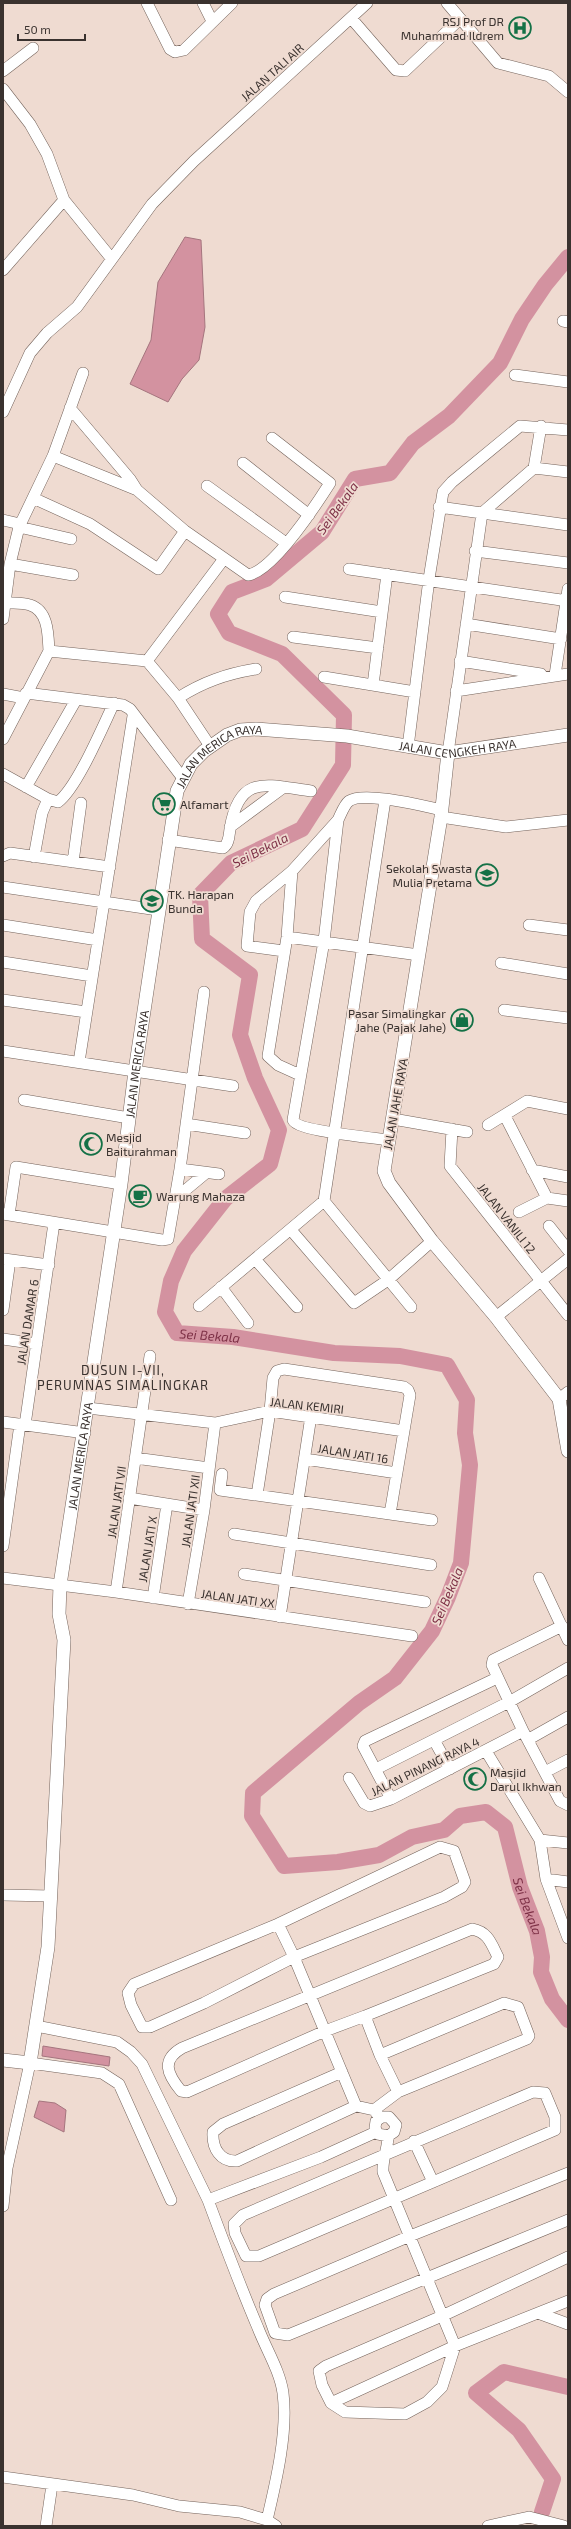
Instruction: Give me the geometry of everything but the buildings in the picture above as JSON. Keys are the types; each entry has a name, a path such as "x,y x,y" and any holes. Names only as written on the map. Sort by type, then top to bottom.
{"street":[{"path":"147,3 170,50 176,52 184,50 232,3"},
{"path":"204,3 212,21"},
{"name":"JALAN TALI AIR","path":"3,412 30,353 47,333 77,307 111,258 152,204 194,161 367,3"},
{"path":"447,3 498,63 549,76 568,92"},
{"path":"351,18 396,70 401,72 404,71 460,19"},
{"path":"3,71 33,48"},
{"path":"3,89 30,124 47,154 64,200 111,258"},
{"path":"3,270 64,200"},
{"path":"3,620 10,564 19,526 53,456 83,373"},
{"path":"515,374 568,382"},
{"path":"70,408 130,479 136,490"},
{"path":"408,747 439,507 446,488 520,426 541,426 568,430"},
{"path":"448,753 475,551 482,512 534,468 541,426"},
{"path":"53,456 136,490 185,531 223,560 248,575 253,574 271,560 309,515 330,483 272,438"},
{"path":"243,462 309,515"},
{"path":"534,468 568,472"},
{"path":"207,486 286,543"},
{"path":"33,498 90,524 158,569 185,531"},
{"path":"439,507 568,525"},
{"path":"3,520 19,526 71,539"},
{"path":"475,551 568,563"},
{"path":"148,661 223,560"},
{"path":"10,564 73,575"},
{"path":"349,569 567,601"},
{"path":"373,685 387,574"},
{"path":"552,676 568,589"},
{"path":"285,597 382,612"},
{"path":"3,739 49,651 47,623 38,610 31,605 5,603"},
{"path":"466,624 560,639"},
{"path":"293,637 378,648"},
{"path":"49,651 148,661 178,698 210,746"},
{"path":"460,660 552,676"},
{"path":"178,698 199,684 217,677 256,669"},
{"path":"456,692 568,674"},
{"path":"324,677 415,692"},
{"path":"3,694 114,703 130,709 133,716 182,777"},
{"path":"26,787 76,700"},
{"path":"3,774 48,799 58,802 65,796 88,757 114,703"},
{"path":"79,1062 133,716"},
{"name":"JALAN MERICA RAYA","path":"30,2063 48,1947 64,1640 59,1614 60,1585 88,1408 121,1184 135,1072 168,840 177,791 182,777 191,764 210,746 240,730 256,729 341,736"},
{"name":"JALAN CENGKEH RAYA","path":"341,736 448,753 568,735"},
{"name":"JALAN JAHE RAYA","path":"448,753 442,814 384,1171 389,1183 432,1241 563,1395"},
{"path":"168,840 223,848 228,842 234,808 243,794 263,785 311,790"},
{"path":"230,827 284,787"},
{"path":"284,951 249,947 246,938 250,912 256,901 292,871 338,820 348,802 355,798 385,800 442,814 506,827 568,820"},
{"path":"34,857 42,813 48,799"},
{"path":"198,1306 324,1201 385,800"},
{"path":"73,862 81,803"},
{"path":"338,820 324,941 300,1075 294,1123 335,1133 389,1140"},
{"path":"3,856 10,853 110,867"},
{"path":"292,871 287,936 268,1056 278,1065 300,1075"},
{"path":"3,887 158,910"},
{"path":"3,925 98,940"},
{"path":"529,925 568,930"},
{"path":"287,936 364,946 419,956"},
{"path":"3,962 92,976"},
{"path":"501,963 568,974"},
{"path":"121,1184 16,1168 6,1214 162,1240 168,1239 176,1198 204,992"},
{"path":"3,1000 86,1012"},
{"path":"504,1010 568,1018"},
{"path":"3,1051 233,1086"},
{"path":"24,1100 129,1118"},
{"path":"488,1125 505,1116 527,1101 568,1109"},
{"path":"505,1116 547,1198"},
{"path":"393,1119 467,1132"},
{"path":"186,1124 245,1133"},
{"name":"JALAN VANILI 12","path":"452,1129 450,1166 568,1315"},
{"path":"180,1169 219,1174"},
{"path":"532,1170 568,1177"},
{"path":"176,1198 206,1173"},
{"path":"519,1212 547,1198 568,1201"},
{"path":"324,1201 411,1307"},
{"name":"JALAN DAMAR 6","path":"3,1546 22,1425 37,1344 54,1223"},
{"path":"549,1226 568,1250"},
{"path":"291,1230 354,1303 388,1280 432,1241"},
{"path":"3,1310 7,1259 49,1265"},
{"path":"255,1259 297,1307"},
{"path":"496,1317 568,1259"},
{"path":"221,1287 248,1323"},
{"path":"3,1339 37,1344"},
{"name":"JALAN JATI VII","path":"116,1592 150,1356"},
{"path":"257,1495 270,1411 273,1378 277,1371 292,1370 404,1387 408,1390 410,1396 390,1514"},
{"path":"563,1395 568,1450"},
{"name":"JALAN KEMIRI","path":"88,1408 142,1416 215,1423 270,1411 404,1431"},
{"path":"280,1617 311,1416"},
{"path":"3,1422 84,1433"},
{"name":"JALAN JATI XII","path":"188,1604 204,1510 215,1423"},
{"path":"135,1458 210,1468"},
{"name":"JALAN JATI 16","path":"305,1459 397,1472"},
{"path":"222,1474 220,1490 432,1520"},
{"path":"129,1498 204,1510"},
{"name":"JALAN JATI X","path":"153,1598 167,1504"},
{"path":"234,1534 431,1565"},
{"path":"244,1574 425,1602"},
{"name":"JALAN JATI XX","path":"3,1578 116,1592 188,1604 412,1636"},
{"path":"539,1578 568,1640"},
{"path":"562,1626 494,1660 492,1669 560,1801 567,1805"},
{"path":"376,1769 509,1702 568,1668"},
{"path":"391,1799 363,1746 365,1741 497,1678"},
{"name":"JALAN PINANG RAYA 4","path":"349,1778 367,1806 391,1799 486,1751 568,1717"},
{"path":"434,1740 450,1769"},
{"path":"486,1751 540,1840 546,1879 564,1919 568,1938"},
{"path":"545,1772 568,1760"},
{"path":"540,1840 568,1843"},
{"path":"440,1847 454,1851 464,1875 465,1882 462,1887 444,1897 294,1957 204,2003 150,2027 142,2027 131,2005 128,1993 134,1984 278,1924 440,1847"},
{"path":"546,1879 568,1882"},
{"path":"3,1895 51,1896"},
{"path":"278,1924 294,1957 356,2106"},
{"path":"472,1929 481,1930 487,1936 498,1957 494,1964 365,2016 325,2030 187,2092 181,2091 168,2069 168,2059 171,2054 182,2048 472,1929"},
{"path":"342,2072 224,2124 212,2132 212,2139 220,2157 228,2162 237,2161 356,2106 377,2114 389,2117 394,2122 395,2129 388,2136 381,2136 376,2132 375,2124 377,2114 398,2092 527,2039 529,2036 518,2007 504,2003 380,2055"},
{"path":"365,2016 380,2055 398,2092"},
{"path":"3,2477 52,2485 133,2495 179,2506 240,2512 271,2523 284,2414 283,2392 276,2369 257,2328 208,2200 142,2064 132,2052 118,2042 36,2026"},
{"path":"3,2060 102,2073 119,2084 171,2200"},
{"path":"3,2206 5,2167 30,2063"},
{"path":"532,2092 545,2093 555,2117 555,2130 259,2256 246,2256 235,2233 234,2224 243,2214 384,2153 532,2092"},
{"path":"208,2200 321,2157 376,2132"},
{"path":"388,2136 388,2146 384,2153 383,2172 442,2316 455,2346 442,2387 427,2402 405,2414 345,2412 331,2403 322,2385 319,2371 326,2366 442,2316 568,2257"},
{"path":"414,2141 433,2182"},
{"path":"568,2173 410,2236 267,2299 265,2305 276,2333 288,2335 426,2276 568,2220"},
{"path":"331,2403 455,2346 568,2301"},
{"path":"538,2314 568,2324"},
{"path":"46,2526 52,2485"},
{"path":"488,2526 529,2517 564,2526"}],"shaded area":[{"path":"185,237 201,240 205,327 199,360 182,379 168,402 130,384 151,340 158,282"},
{"path":"43,2046 110,2057 109,2066 42,2056"},
{"path":"39,2101 55,2103 66,2110 64,2132 34,2117"}],"waterway":[{"name":"Sei Bekala","path":"568,257 545,285 522,319 500,363 449,416 413,443 390,473 355,479 322,532 266,579 232,592 218,614 229,633 282,654 344,715 343,765 302,829 231,863 200,895 202,939 250,975 240,1035 255,1078 279,1130 270,1164 225,1199 184,1251 171,1281 165,1312 177,1333 233,1337 334,1353 400,1356 447,1365 467,1400 465,1433 470,1465 461,1563 448,1597 432,1631 395,1678 359,1703 253,1793 252,1816 284,1866 338,1862 379,1855 412,1837 444,1830 460,1816 486,1812 505,1827 520,1887 537,1931 542,1957 541,1972 552,1999 568,2020"},
{"name":"Sei Bekala","path":"542,2512 553,2479 519,2430 476,2393 504,2372 568,2387"}],"place":[{"name":"RSJ Prof DR Muhammad Ildrem","path":"520,28"},
{"name":"Alfamart","path":"164,804"},
{"name":"Sekolah Swasta Mulia Pretama","path":"487,875"},
{"name":"TK. Harapan Bunda","path":"152,901"},
{"name":"Pasar Simalingkar Jahe (Pajak Jahe)","path":"462,1020"},
{"name":"Mesjid Baiturahman","path":"91,1144"},
{"name":"Warung Mahaza","path":"140,1196"},
{"name":"Masjid Darul Ikhwan","path":"475,1779"}],"district":[{"name":"DUSUN I-VII, PERUMNAS SIMALINGKAR","path":"123,1378"}]}
